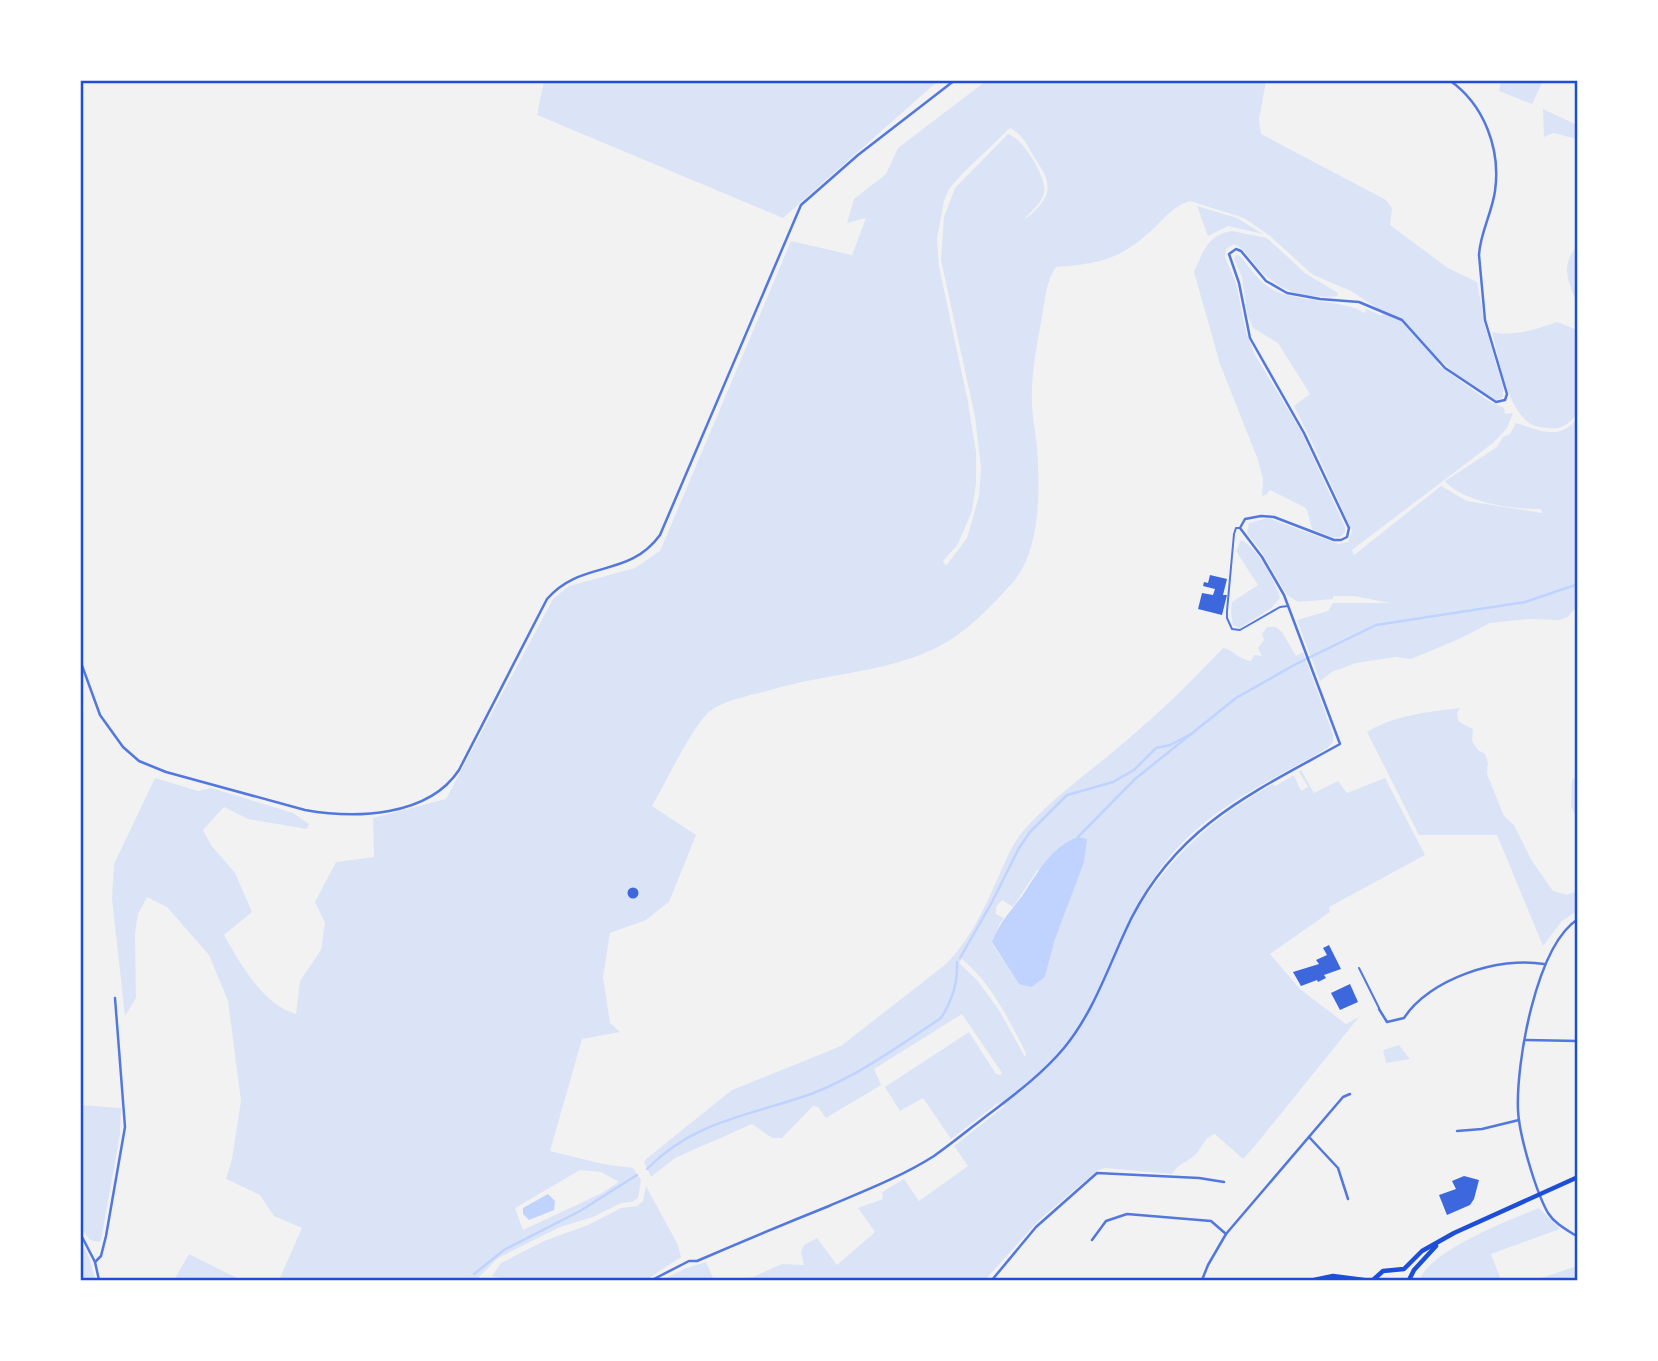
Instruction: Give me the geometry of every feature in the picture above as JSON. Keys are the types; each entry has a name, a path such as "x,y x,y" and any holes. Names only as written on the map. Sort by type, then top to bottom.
{"main road":[{"path":"1315,1280 1333,1276 1370,1280 1383,1271 1397,1272 1422,1251 1454,1233 1577,1177"},
{"path":"1397,1272 1408,1280 1438,1244"}],"street":[{"path":"80,616 81,661 100,715 123,747 139,761 166,772 327,814 381,811 408,806 433,795 459,770 547,599 557,588 572,579 610,566 628,564 651,548 660,536 801,205 858,155 955,80"},
{"path":"652,1280 689,1261 697,1261 890,1180 933,1156 1015,1094 1063,1049 1076,1032 1095,1001 1132,917 1154,880 1176,852 1233,804 1340,744 1288,606 1262,557 1240,528 1245,519 1267,516 1334,540 1343,540 1349,531 1304,433 1250,338 1239,283 1229,257 1232,250 1241,251 1266,281 1287,293 1359,302 1402,320 1445,368 1496,402 1505,400 1507,394 1485,320 1479,255 1479,244 1495,192 1496,162 1479,109 1464,90 1448,80"},
{"path":"1577,919 1565,930 1544,964 1526,1040 1519,1087 1520,1120 1539,1193 1554,1220 1577,1237"},
{"path":"1379,1009 1387,1022 1404,1018 1411,1007 1428,992 1467,974 1488,967 1519,963 1544,964"},
{"path":"95,1262 101,1256 106,1237 125,1127 115,998"},
{"path":"1526,1040 1577,1041"},
{"path":"1202,1280 1226,1234 1343,1097 1350,1094"},
{"path":"1457,1131 1520,1120"},
{"path":"1309,1137 1339,1168 1348,1199"},
{"path":"992,1280 1036,1227 1097,1173 1199,1178 1224,1182"},
{"path":"1092,1240 1106,1221 1126,1214 1211,1221 1226,1234"},
{"path":"80,1233 95,1262 99,1280"}],"lane":[{"path":"1240,528 1236,528 1234,534 1227,611 1231,629 1240,630 1280,607 1288,606"},
{"path":"1359,968 1379,1009"}],"shaded area":[{"path":"544,80 938,81 783,218 537,115"},
{"path":"986,81 1266,81 1259,120 1261,134 1386,200 1392,208 1390,225 1448,268 1477,282 1485,326 1503,387 1503,397 1497,400 1492,398 1442,362 1437,364 1487,400 1504,408 1505,414 1513,413 1507,428 1493,443 1352,550 1354,555 1441,486 1467,501 1542,513 1541,509 1503,506 1476,499 1463,494 1445,481 1497,447 1503,437 1510,434 1516,423 1541,431 1556,432 1564,430 1577,418 1578,605 1568,617 1559,620 1529,619 1490,623 1411,659 1396,657 1356,663 1332,672 1320,681 1297,620 1328,611 1333,603 1390,603 1354,596 1333,596 1333,599 1298,602 1287,595 1247,533 1249,523 1268,518 1339,544 1348,542 1352,531 1294,406 1310,394 1278,343 1253,328 1247,313 1242,277 1234,259 1239,255 1263,283 1282,294 1348,306 1363,313 1366,311 1364,308 1382,316 1383,312 1351,291 1313,275 1270,236 1244,218 1190,201 1174,210 1139,241 1118,254 1096,262 1056,267 1046,291 1032,380 1038,464 1037,518 1029,552 1014,581 967,628 934,649 894,663 790,685 716,707 703,718 652,806 696,835 669,902 646,920 610,933 603,977 610,1023 620,1032 582,1039 550,1151 603,1164 633,1168 641,1180 638,1198 593,1217 560,1227 498,1258 476,1280 279,1280 302,1228 274,1216 260,1195 226,1179 232,1159 241,1101 228,1001 209,955 167,907 147,897 138,914 135,934 136,998 125,1016 112,899 114,864 155,778 198,791 211,788 293,813 309,824 307,829 248,819 224,807 203,830 211,845 235,873 252,912 224,935 245,970 263,992 273,1002 296,1014 300,981 321,950 325,923 315,902 336,862 374,857 373,818 446,799 553,599 569,586 635,568 660,551 791,241 852,255 866,218 847,223 854,199 886,174 898,148","holes":["1010,128 1024,140 1045,175 1048,186 1040,205 1024,219 1041,200 1044,187 1027,150 1008,134 955,188 944,217 941,260 975,417 981,467 979,496 967,538 946,566 943,561 958,544 972,511 976,452 939,267 937,239 949,189","580,1170 601,1172 619,1182 600,1194 523,1230 515,1208"]},
{"path":"1501,81 1543,81 1532,104 1499,91"},
{"path":"1543,109 1577,125 1577,139 1553,133 1544,137"},
{"path":"1197,206 1237,218 1263,234 1228,226 1208,236"},
{"path":"1232,231 1267,238 1305,273 1338,293 1337,296 1324,297 1290,291 1270,280 1240,247 1234,244 1226,249 1225,257 1236,283 1246,332 1255,355 1301,431 1345,527 1345,532 1340,537 1331,537 1312,529 1304,507 1270,490 1262,496 1263,479 1258,460 1220,364 1194,272 1212,240"},
{"path":"1577,246 1577,304 1567,268"},
{"path":"1557,322 1577,330 1576,415 1564,426 1552,428 1530,424 1520,414 1504,380 1492,332 1517,333"},
{"path":"1241,540 1253,549 1265,565 1280,598 1270,609 1240,628 1233,625 1232,602 1258,585 1236,551"},
{"path":"1267,627 1276,627 1282,632 1296,656 1303,652 1333,734 1333,742 1326,749 1245,794 1198,828 1158,872 1141,900 1143,901 1171,864 1201,834 1234,808 1273,784 1275,786 1294,775 1301,791 1308,787 1299,772 1301,770 1314,793 1338,781 1347,793 1385,778 1425,855 1329,907 1330,912 1270,954 1300,989 1346,1024 1359,1017 1254,1147 1243,1159 1215,1134 1207,1138 1195,1155 1172,1174 1105,1168 1098,1170 1039,1220 985,1280 730,1280 753,1277 782,1264 804,1265 801,1252 804,1245 817,1238 837,1265 875,1232 858,1208 883,1199 882,1192 904,1179 919,1201 968,1166 954,1146 1005,1106 998,1103 951,1139 923,1098 900,1111 885,1087 969,1032 996,1074 1000,1075 1002,1073 962,1014 874,1069 881,1085 826,1118 818,1107 813,1106 782,1138 772,1138 752,1124 675,1158 651,1177 644,1162 646,1159 732,1090 841,1046 946,964 977,921 1016,841 1035,818 1152,718 1223,648 1251,661 1254,655 1262,656 1258,648 1264,640 1262,634","holes":["1038,869 1055,939 1045,977 1019,984 992,943 1004,918 996,914 996,907 1002,900 1013,907","962,959 982,979 999,1003 1026,1053 1025,1057 999,1010 977,980 959,963"]},
{"path":"1460,708 1457,713 1459,722 1473,729 1472,741 1478,750 1485,754 1487,774 1504,816 1514,825 1532,861 1553,891 1567,895 1577,891 1577,911 1562,921 1543,946 1497,835 1419,835 1367,732 1400,718"},
{"path":"1577,776 1577,819 1571,806 1572,780"},
{"path":"1399,1045 1410,1059 1386,1063 1383,1050"},
{"path":"81,1105 121,1108 120,1134 99,1242 90,1240 81,1228"},
{"path":"646,1186 678,1245 681,1257 646,1280 511,1280 492,1276 501,1263 544,1241 588,1225 621,1208 637,1206 643,1201"},
{"path":"1539,1208 1560,1229 1491,1254 1501,1280 1420,1280 1426,1269 1454,1247"},
{"path":"81,1240 90,1260 95,1280 81,1280"},
{"path":"189,1254 241,1280 174,1280"},
{"path":"706,1262 714,1280 662,1280 684,1269"},
{"path":"1577,1266 1577,1280 1535,1280"}],"water":[{"path":"1078,837 1087,839 1084,862 1055,939 1045,977 1031,987 1019,984 992,942 1001,923 1052,854 1068,841"},
{"path":"548,1194 555,1201 554,1210 529,1220 523,1214 523,1208"}],"building":[{"path":"1210,575 1227,579 1223,595 1227,595 1222,615 1198,609 1202,593 1213,595 1215,589 1203,586 1204,582 1208,583"},
{"path":"633,888 637,889 637,897 633,898 629,897 628,893 629,889"},
{"path":"1329,945 1341,969 1324,975 1326,978 1318,982 1317,980 1301,986 1293,972 1319,964 1316,960 1327,955 1323,948"},
{"path":"1350,984 1358,1002 1340,1010 1331,993"},
{"path":"1464,1176 1479,1180 1474,1199 1470,1205 1447,1215 1439,1195 1456,1189 1452,1181"}],"waterway":[{"path":"1078,837 1135,779 1236,698 1296,664 1376,625 1525,602 1578,584"},
{"path":"960,958 1019,848 1030,832 1067,795 1113,782 1134,770 1156,748 1170,745 1193,733"},
{"path":"647,1169 665,1153 704,1130 828,1087 910,1039 941,1018 954,992 957,962"},
{"path":"474,1274 504,1250 580,1211 637,1175"}]}
